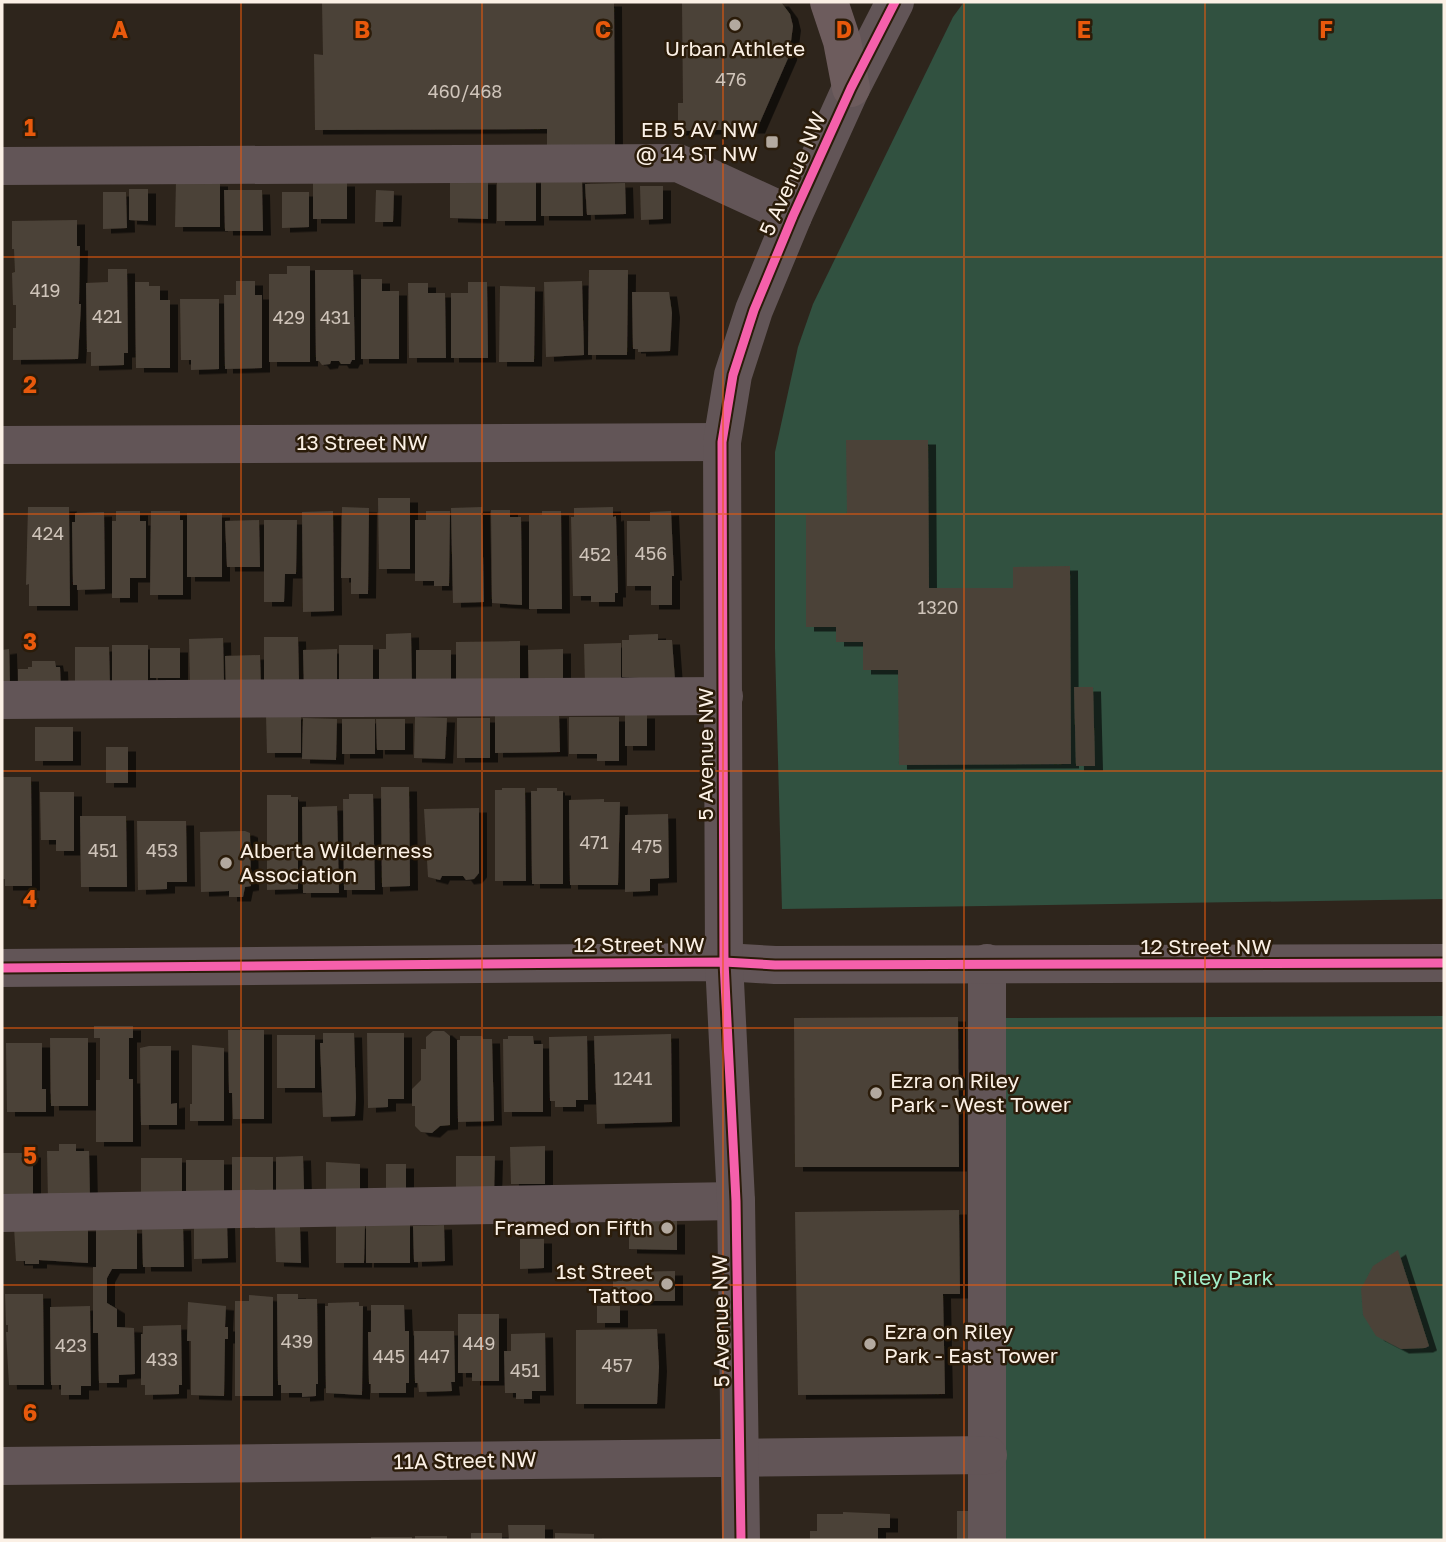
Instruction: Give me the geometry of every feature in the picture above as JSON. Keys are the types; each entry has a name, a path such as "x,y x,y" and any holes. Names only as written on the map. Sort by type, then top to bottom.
{"main road":[{"path":"829,2 842,41 850,88"}],"street":[{"name":"5 Avenue NW","path":"741,1540 736,1201 724,962 722,442 733,375 754,310 850,88 895,2"},
{"path":"2,166 678,163 793,216"},
{"name":"13 Street NW","path":"2,445 722,442"},
{"path":"2,700 724,696"},
{"name":"12 Street NW","path":"2,968 724,962 775,965 1444,963"},
{"path":"987,963 987,1540"},
{"path":"2,1213 736,1201"},
{"name":"11A Street NW","path":"2,1466 988,1455"}],"green space":[{"path":"964,2 1444,2 1444,899 782,909 775,648 775,452 798,347 813,304 953,17"},
{"name":"Riley Park","path":"1444,1016 1444,1540 1002,1540 1001,1018"}],"building":[{"path":"322,2 614,2 615,146 547,146 547,129 315,130 314,54 323,55"},
{"path":"682,2 781,2 790,14 793,26 789,56 757,129 678,131 678,103 683,103"},
{"path":"497,179 536,179 536,221 497,221"},
{"path":"541,179 582,179 583,216 541,216"},
{"path":"450,180 488,180 488,219 450,218"},
{"path":"176,181 220,182 220,227 175,227"},
{"path":"313,182 347,182 347,219 313,219"},
{"path":"625,183 626,214 587,215 585,184"},
{"path":"640,186 663,186 663,219 641,220"},
{"path":"129,189 148,189 148,221 129,220"},
{"path":"224,190 262,190 263,231 225,231"},
{"path":"376,190 394,191 393,222 375,222"},
{"path":"103,192 126,192 127,228 103,229"},
{"path":"282,192 309,192 309,227 282,228"},
{"path":"77,220 81,304 78,359 13,360 16,305 13,305 12,273 15,272 12,221"},
{"path":"287,266 310,266 310,362 269,362 269,274 287,274"},
{"path":"108,269 127,269 128,353 124,353 124,365 91,366 91,352 87,352 86,283 108,282"},
{"path":"315,270 353,270 355,360 350,364 331,361 330,364 322,365 316,361"},
{"path":"589,270 628,270 627,355 588,355"},
{"path":"361,279 382,279 382,291 399,291 399,359 361,359"},
{"path":"236,281 255,281 255,295 262,295 262,368 225,369 224,295 236,295"},
{"path":"582,281 584,355 546,357 544,282"},
{"path":"135,282 149,282 149,286 160,286 160,300 170,300 170,368 136,368"},
{"path":"468,282 487,282 488,358 451,358 451,293 468,293"},
{"path":"408,283 428,283 428,293 445,293 446,358 409,358"},
{"path":"500,286 535,287 534,362 499,362"},
{"path":"632,292 669,292 672,313 670,351 638,352 638,349 633,349"},
{"path":"180,299 219,299 219,369 191,370 191,360 181,360"},
{"path":"846,440 928,440 929,588 1013,588 1013,567 1070,566 1071,764 899,765 898,670 863,670 863,642 836,642 836,627 806,627 806,514 847,514"},
{"path":"378,498 410,498 410,569 379,569"},
{"path":"28,507 69,507 70,606 29,606 29,584 26,585"},
{"path":"342,507 369,508 368,594 351,594 351,578 341,578"},
{"path":"482,507 484,602 453,603 451,508"},
{"path":"613,507 613,517 616,516 618,593 615,593 615,602 591,602 591,596 573,596 571,517 574,517 574,508"},
{"path":"491,510 510,510 510,517 521,517 522,605 492,603"},
{"path":"116,511 140,511 140,521 146,521 146,578 130,578 130,598 112,598 112,521 116,521"},
{"path":"151,511 180,511 180,520 183,520 183,595 150,595"},
{"path":"333,511 334,611 303,612 302,512"},
{"path":"426,511 450,511 449,586 434,586 434,581 415,581 415,520 426,520"},
{"path":"542,511 561,511 562,609 529,609 529,515 542,515"},
{"path":"671,511 674,576 672,605 651,605 651,586 627,586 627,521 650,521 650,512"},
{"path":"104,512 105,589 77,590 77,585 73,585 72,522 75,522 75,513"},
{"path":"187,513 222,513 222,577 187,577"},
{"path":"259,520 260,567 227,567 225,521"},
{"path":"264,520 297,520 296,574 285,574 284,602 264,602"},
{"path":"411,633 412,686 379,686 379,649 386,649 386,634"},
{"path":"658,634 658,640 672,640 675,680 622,677 622,640 629,640 629,635"},
{"path":"264,637 298,637 299,681 264,681"},
{"path":"223,638 224,683 190,683 189,639"},
{"path":"520,641 520,680 456,681 456,642"},
{"path":"621,643 621,681 585,683 584,644"},
{"path":"112,645 148,645 148,686 112,686"},
{"path":"339,645 373,645 373,685 339,685"},
{"path":"75,647 109,647 110,687 75,687"},
{"path":"150,648 180,648 180,678 150,678"},
{"path":"9,649 10,687 2,687 2,650"},
{"path":"337,649 337,688 304,688 303,650"},
{"path":"563,649 563,687 529,687 528,650"},
{"path":"416,650 451,650 451,688 416,688"},
{"path":"260,655 261,689 226,690 225,656"},
{"path":"32,661 55,661 56,667 60,667 61,693 18,693 18,669 32,667"},
{"path":"1074,687 1093,687 1095,766 1076,766"},
{"path":"559,714 560,752 495,753 495,715"},
{"path":"625,714 647,714 647,746 625,746"},
{"path":"266,715 301,715 301,753 267,753"},
{"path":"415,717 447,718 445,759 414,758"},
{"path":"569,717 619,717 619,761 597,761 597,754 569,754"},
{"path":"303,718 337,719 336,760 302,759"},
{"path":"457,718 490,718 490,758 457,758"},
{"path":"342,719 375,719 375,754 342,754"},
{"path":"376,719 405,719 405,750 377,750"},
{"path":"35,727 73,727 73,761 35,761"},
{"path":"106,747 128,747 128,783 106,783"},
{"path":"2,777 31,777 32,886 5,886 5,879 2,879"},
{"path":"381,787 409,787 410,886 382,887"},
{"path":"525,788 526,881 495,881 495,790"},
{"path":"537,788 557,788 557,791 563,791 563,884 532,884 531,791 537,791"},
{"path":"40,792 74,792 74,851 56,851 56,840 41,840"},
{"path":"349,794 373,794 375,890 344,890 343,799 349,799"},
{"path":"267,795 298,797 298,889 267,890"},
{"path":"604,799 604,802 620,802 618,885 570,885 569,800"},
{"path":"337,806 339,893 303,893 302,807"},
{"path":"479,808 479,873 474,879 466,880 463,876 442,876 440,880 428,877 424,809"},
{"path":"668,814 669,878 650,879 650,891 625,892 625,815"},
{"path":"80,816 126,816 127,887 81,887"},
{"path":"137,821 186,821 187,882 167,882 167,889 138,890"},
{"path":"200,832 250,833 251,886 245,887 243,897 229,897 229,891 201,892"},
{"name":"Ezra on Riley Park - West Tower","path":"958,1017 959,1167 795,1167 794,1018"},
{"path":"94,1026 133,1026 133,1038 129,1038 129,1079 133,1079 133,1142 96,1142 96,1080 100,1080 100,1038 94,1038"},
{"path":"228,1030 264,1030 264,1119 233,1119 232,1093 229,1093"},
{"path":"433,1031 444,1031 450,1036 450,1125 440,1126 432,1133 421,1132 415,1126 412,1089 421,1080 421,1049 426,1049 426,1037"},
{"path":"323,1033 354,1033 355,1116 323,1117 320,1043 323,1043"},
{"path":"367,1033 404,1033 404,1099 388,1099 388,1107 368,1108"},
{"path":"671,1034 672,1122 597,1124 594,1036"},
{"path":"277,1035 315,1035 315,1088 277,1088"},
{"path":"460,1036 492,1039 494,1121 458,1122 457,1040 460,1040"},
{"path":"508,1036 533,1036 534,1044 543,1044 543,1112 504,1112 503,1039 508,1039"},
{"path":"587,1036 588,1100 576,1100 576,1107 555,1107 555,1101 550,1101 549,1037"},
{"path":"50,1038 88,1038 88,1106 51,1106"},
{"path":"6,1043 42,1043 42,1089 46,1089 46,1112 7,1112"},
{"path":"192,1045 224,1048 224,1121 190,1121"},
{"path":"171,1046 171,1104 177,1103 177,1125 141,1125 140,1048"},
{"path":"59,1144 76,1144 76,1151 89,1151 90,1199 48,1200 47,1151 59,1151"},
{"path":"545,1146 545,1184 511,1184 510,1147"},
{"path":"3,1153 33,1153 33,1194 3,1195"},
{"path":"303,1156 304,1190 276,1190 276,1157"},
{"path":"456,1156 495,1156 494,1194 456,1194"},
{"path":"232,1157 273,1157 273,1196 232,1196"},
{"path":"141,1158 182,1158 182,1195 141,1195"},
{"path":"186,1160 224,1160 224,1199 186,1199"},
{"path":"326,1162 360,1164 360,1195 326,1194"},
{"path":"386,1164 406,1164 406,1192 386,1192"},
{"name":"Ezra on Riley Park - East Tower","path":"959,1210 960,1294 943,1294 945,1394 798,1395 795,1212"},
{"path":"677,1220 677,1250 629,1249 629,1221"},
{"path":"410,1222 410,1263 366,1263 366,1223"},
{"path":"227,1223 228,1258 194,1259 194,1224"},
{"path":"336,1224 365,1224 364,1263 336,1263"},
{"path":"444,1225 445,1261 414,1262 413,1226"},
{"path":"183,1226 184,1267 143,1267 142,1227"},
{"path":"14,1227 88,1227 88,1263 39,1260 39,1264 25,1264 25,1261 16,1261"},
{"path":"275,1227 300,1227 301,1263 276,1262"},
{"path":"96,1229 137,1229 137,1269 112,1269 107,1278 107,1303 117,1309 117,1327 134,1328 135,1374 119,1375 119,1383 99,1383 98,1333 93,1333"},
{"path":"520,1239 544,1239 544,1268 520,1269"},
{"path":"1398,1250 1429,1346 1425,1348 1401,1349 1376,1336 1363,1315 1361,1289 1373,1266"},
{"path":"675,1271 675,1301 622,1301 622,1289 613,1289 613,1281 622,1281 622,1272"},
{"path":"5,1294 43,1294 44,1385 9,1385"},
{"path":"277,1294 298,1294 298,1299 317,1299 316,1396 302,1397 302,1393 281,1393 281,1385 278,1385"},
{"path":"249,1295 273,1297 273,1396 235,1396 235,1301 249,1301"},
{"path":"188,1302 226,1306 225,1327 228,1327 228,1339 225,1339 224,1396 191,1395 191,1341 187,1341"},
{"path":"359,1302 359,1306 363,1306 362,1395 326,1393 325,1306 328,1306 328,1303"},
{"path":"371,1305 404,1305 405,1331 409,1331 409,1383 406,1383 406,1393 371,1393 368,1332 371,1332"},
{"path":"90,1306 91,1386 81,1386 81,1395 61,1395 61,1385 51,1385 50,1307"},
{"path":"597,1306 620,1306 620,1323 597,1323"},
{"path":"458,1314 499,1314 499,1381 472,1381 472,1373 458,1373"},
{"path":"181,1325 182,1385 179,1385 179,1394 145,1395 145,1385 141,1385 143,1326"},
{"path":"657,1329 657,1404 576,1404 576,1330"},
{"path":"414,1331 454,1331 455,1382 451,1382 452,1391 419,1392 418,1383 415,1383"},
{"path":"545,1333 546,1391 532,1391 532,1399 516,1399 516,1393 505,1393 504,1351 511,1351 511,1334"},
{"path":"957,1511 975,1511 975,1540 957,1540"},
{"path":"817,1514 890,1514 890,1528 878,1528 878,1540 810,1540 810,1531 817,1531"},
{"path":"508,1525 545,1525 545,1540 509,1540"},
{"path":"471,1533 502,1533 502,1540 471,1540"},
{"path":"555,1533 594,1534 594,1540 555,1540"},
{"path":"415,1536 447,1536 447,1540 415,1540"},
{"path":"371,1537 412,1537 412,1540 371,1540"}],"cycle path":[{"path":"741,1540 736,1201 724,962 722,442 733,375 754,310 851,88 895,2"},
{"path":"2,968 724,962 775,965 1444,963"}],"place":[{"name":"Urban Athlete","path":"735,25"},
{"name":"EB 5 AV NW @ 14 ST NW","path":"772,142"},
{"name":"Alberta Wilderness Association","path":"226,863"},
{"name":"Ezra on Riley Park - West Tower","path":"876,1093"},
{"name":"Framed on Fifth","path":"667,1228"},
{"name":"1st Street Tattoo","path":"667,1284"},
{"name":"Ezra on Riley Park - East Tower","path":"870,1344"}]}
